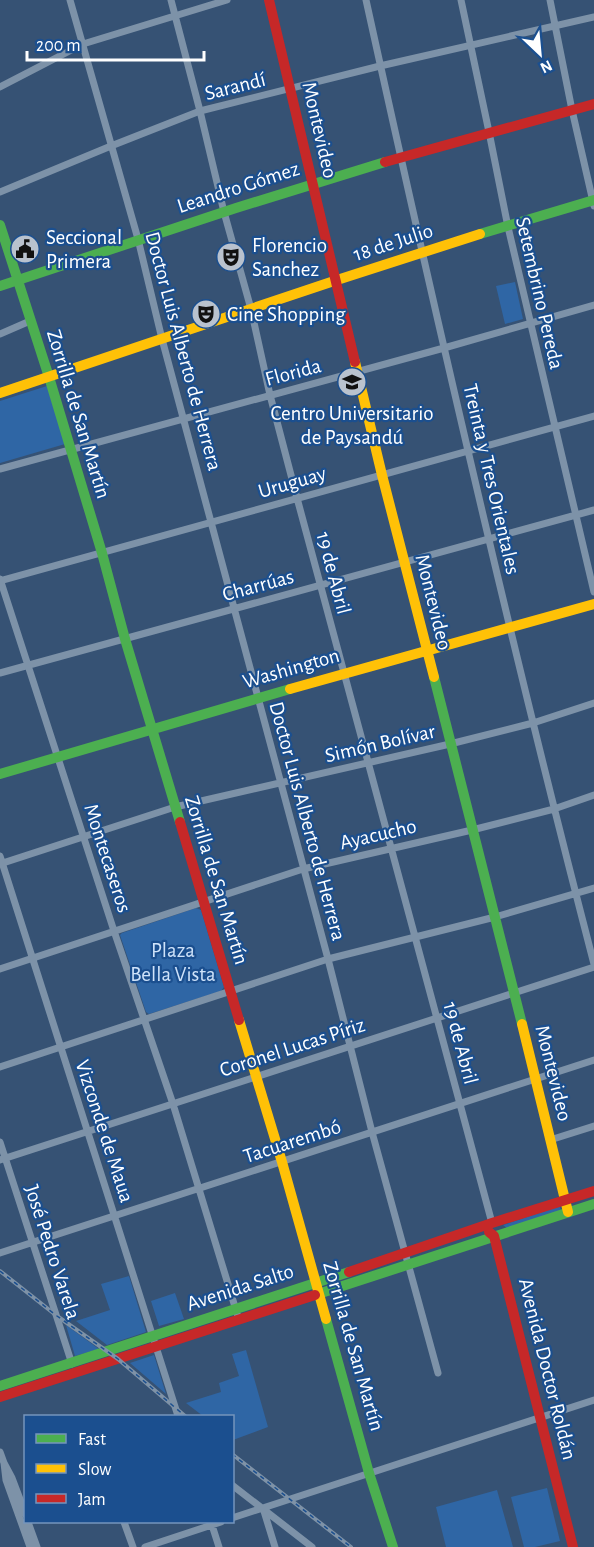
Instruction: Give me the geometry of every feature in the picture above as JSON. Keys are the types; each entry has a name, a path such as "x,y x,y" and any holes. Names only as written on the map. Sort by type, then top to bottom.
{"street":[{"name":"Doctor Luis Alberto de Herrera","path":"70,0 138,239 162,338 404,1253 438,1373"},
{"name":"19 de Abril","path":"171,0 224,212 251,309 270,395 460,1104 487,1225"},
{"path":"0,87 83,45 227,0"},
{"name":"Montevideo","path":"269,0 381,475 568,1212"},
{"name":"Treinta y Tres Orientales","path":"366,0 488,539 594,966"},
{"name":"Setembrino Pereda","path":"461,0 508,227 594,592"},
{"path":"550,0 572,110 594,202"},
{"name":"Sarandí","path":"0,192 200,111 380,66 594,17"},
{"name":"Leandro Gómez","path":"0,286 312,183 594,104"},
{"name":"18 de Julio","path":"0,393 334,280 594,202"},
{"name":"Zorrilla de San Martín","path":"0,225 102,553 202,902 282,1162 369,1473 393,1547"},
{"name":"Florida","path":"0,469 594,305"},
{"path":"0,334 30,321"},
{"name":"Uruguay","path":"0,580 594,416"},
{"name":"Charrúas","path":"0,673 594,510"},
{"name":"Montecaseros","path":"0,580 173,1104 237,1314"},
{"name":"Washington","path":"0,774 258,698 594,604"},
{"name":"Simón Bolívar","path":"1,861 175,807 450,744 533,723 594,703"},
{"name":"Ayacucho","path":"0,969 303,868 472,830 554,809 594,795"},
{"name":"Vizconde de Maua","path":"1,861 178,1415"},
{"path":"0,1068 328,959 495,917 594,888"},
{"name":"Coronel Lucas Píriz","path":"3,1159 594,966"},
{"name":"Tacuarembó","path":"0,1253 594,1060"},
{"path":"550,1140 594,1126"},
{"name":"José Pedro Varela","path":"0,1142 3,1159 73,1368"},
{"name":"Avenida Salto","path":"0,1397 73,1368 237,1314 316,1282 594,1191"},
{"name":"Avenida Salto","path":"237,1314 320,1294 594,1204"},
{"path":"487,1225 499,1235"},
{"name":"Avenida Doctor Roldán","path":"499,1235 573,1547"},
{"path":"448,1239 451,1251"},
{"name":"Avenida Salto","path":"0,1386 73,1368"},
{"path":"234,1517 594,1400"},
{"path":"0,1452 24,1510"},
{"path":"4,1463 6,1480 30,1547"},
{"path":"234,1486 312,1547"},
{"path":"263,1508 275,1547"},
{"path":"29,1523 37,1547"},
{"path":"125,1523 133,1547"},
{"path":"145,1547 212,1523 219,1547"}],"green space":[{"path":"515,282 523,319 505,324 496,286"},
{"path":"47,386 65,444 0,463 0,401"},
{"name":"Plaza Bella Vista","path":"196,908 201,910 224,987 221,991 149,1014 146,1012 120,935"},
{"path":"560,1206 561,1211 508,1229 503,1225"},
{"path":"129,1276 146,1332 107,1345 76,1321 110,1310 101,1284"},
{"path":"175,1293 184,1319 159,1326 151,1301"},
{"path":"66,1325 99,1349 75,1356"},
{"path":"246,1350 268,1427 234,1440 234,1415 202,1415 186,1403 221,1392 219,1383 239,1376 232,1354"},
{"path":"154,1355 166,1394 130,1363"},
{"path":"547,1488 560,1541 535,1547 524,1547 511,1497"},
{"path":"497,1490 513,1547 446,1547 436,1507"}],"railway":[{"path":"0,1271 57,1316 118,1359 184,1415"},
{"path":"234,1456 351,1547"}],"traffic: fast":[{"path":"0,286 236,208 385,162"},
{"path":"480,234 594,200"},
{"path":"0,225 49,377 180,822"},
{"path":"434,677 522,1024"},
{"path":"0,774 290,689"},
{"path":"315,1295 594,1204"},
{"path":"0,1386 349,1272"},
{"path":"326,1319 369,1473 393,1547"}],"traffic: slow":[{"path":"0,393 480,234"},
{"path":"355,362 434,677"},
{"path":"290,689 594,604"},
{"path":"239,1020 326,1319"},
{"path":"522,1024 568,1212"}],"traffic: jam":[{"path":"269,0 355,362"},
{"path":"385,162 594,104"},
{"path":"180,822 239,1020"},
{"path":"349,1272 594,1191"},
{"path":"489,1232 494,1236 573,1547"},
{"path":"0,1397 315,1295"}],"place":[{"name":"Seccional Primera","path":"25,249"},
{"name":"Florencio Sanchez","path":"231,257"},
{"name":"Cine Shopping","path":"206,314"},
{"name":"Centro Universitario de Paysandú","path":"352,382"}]}
